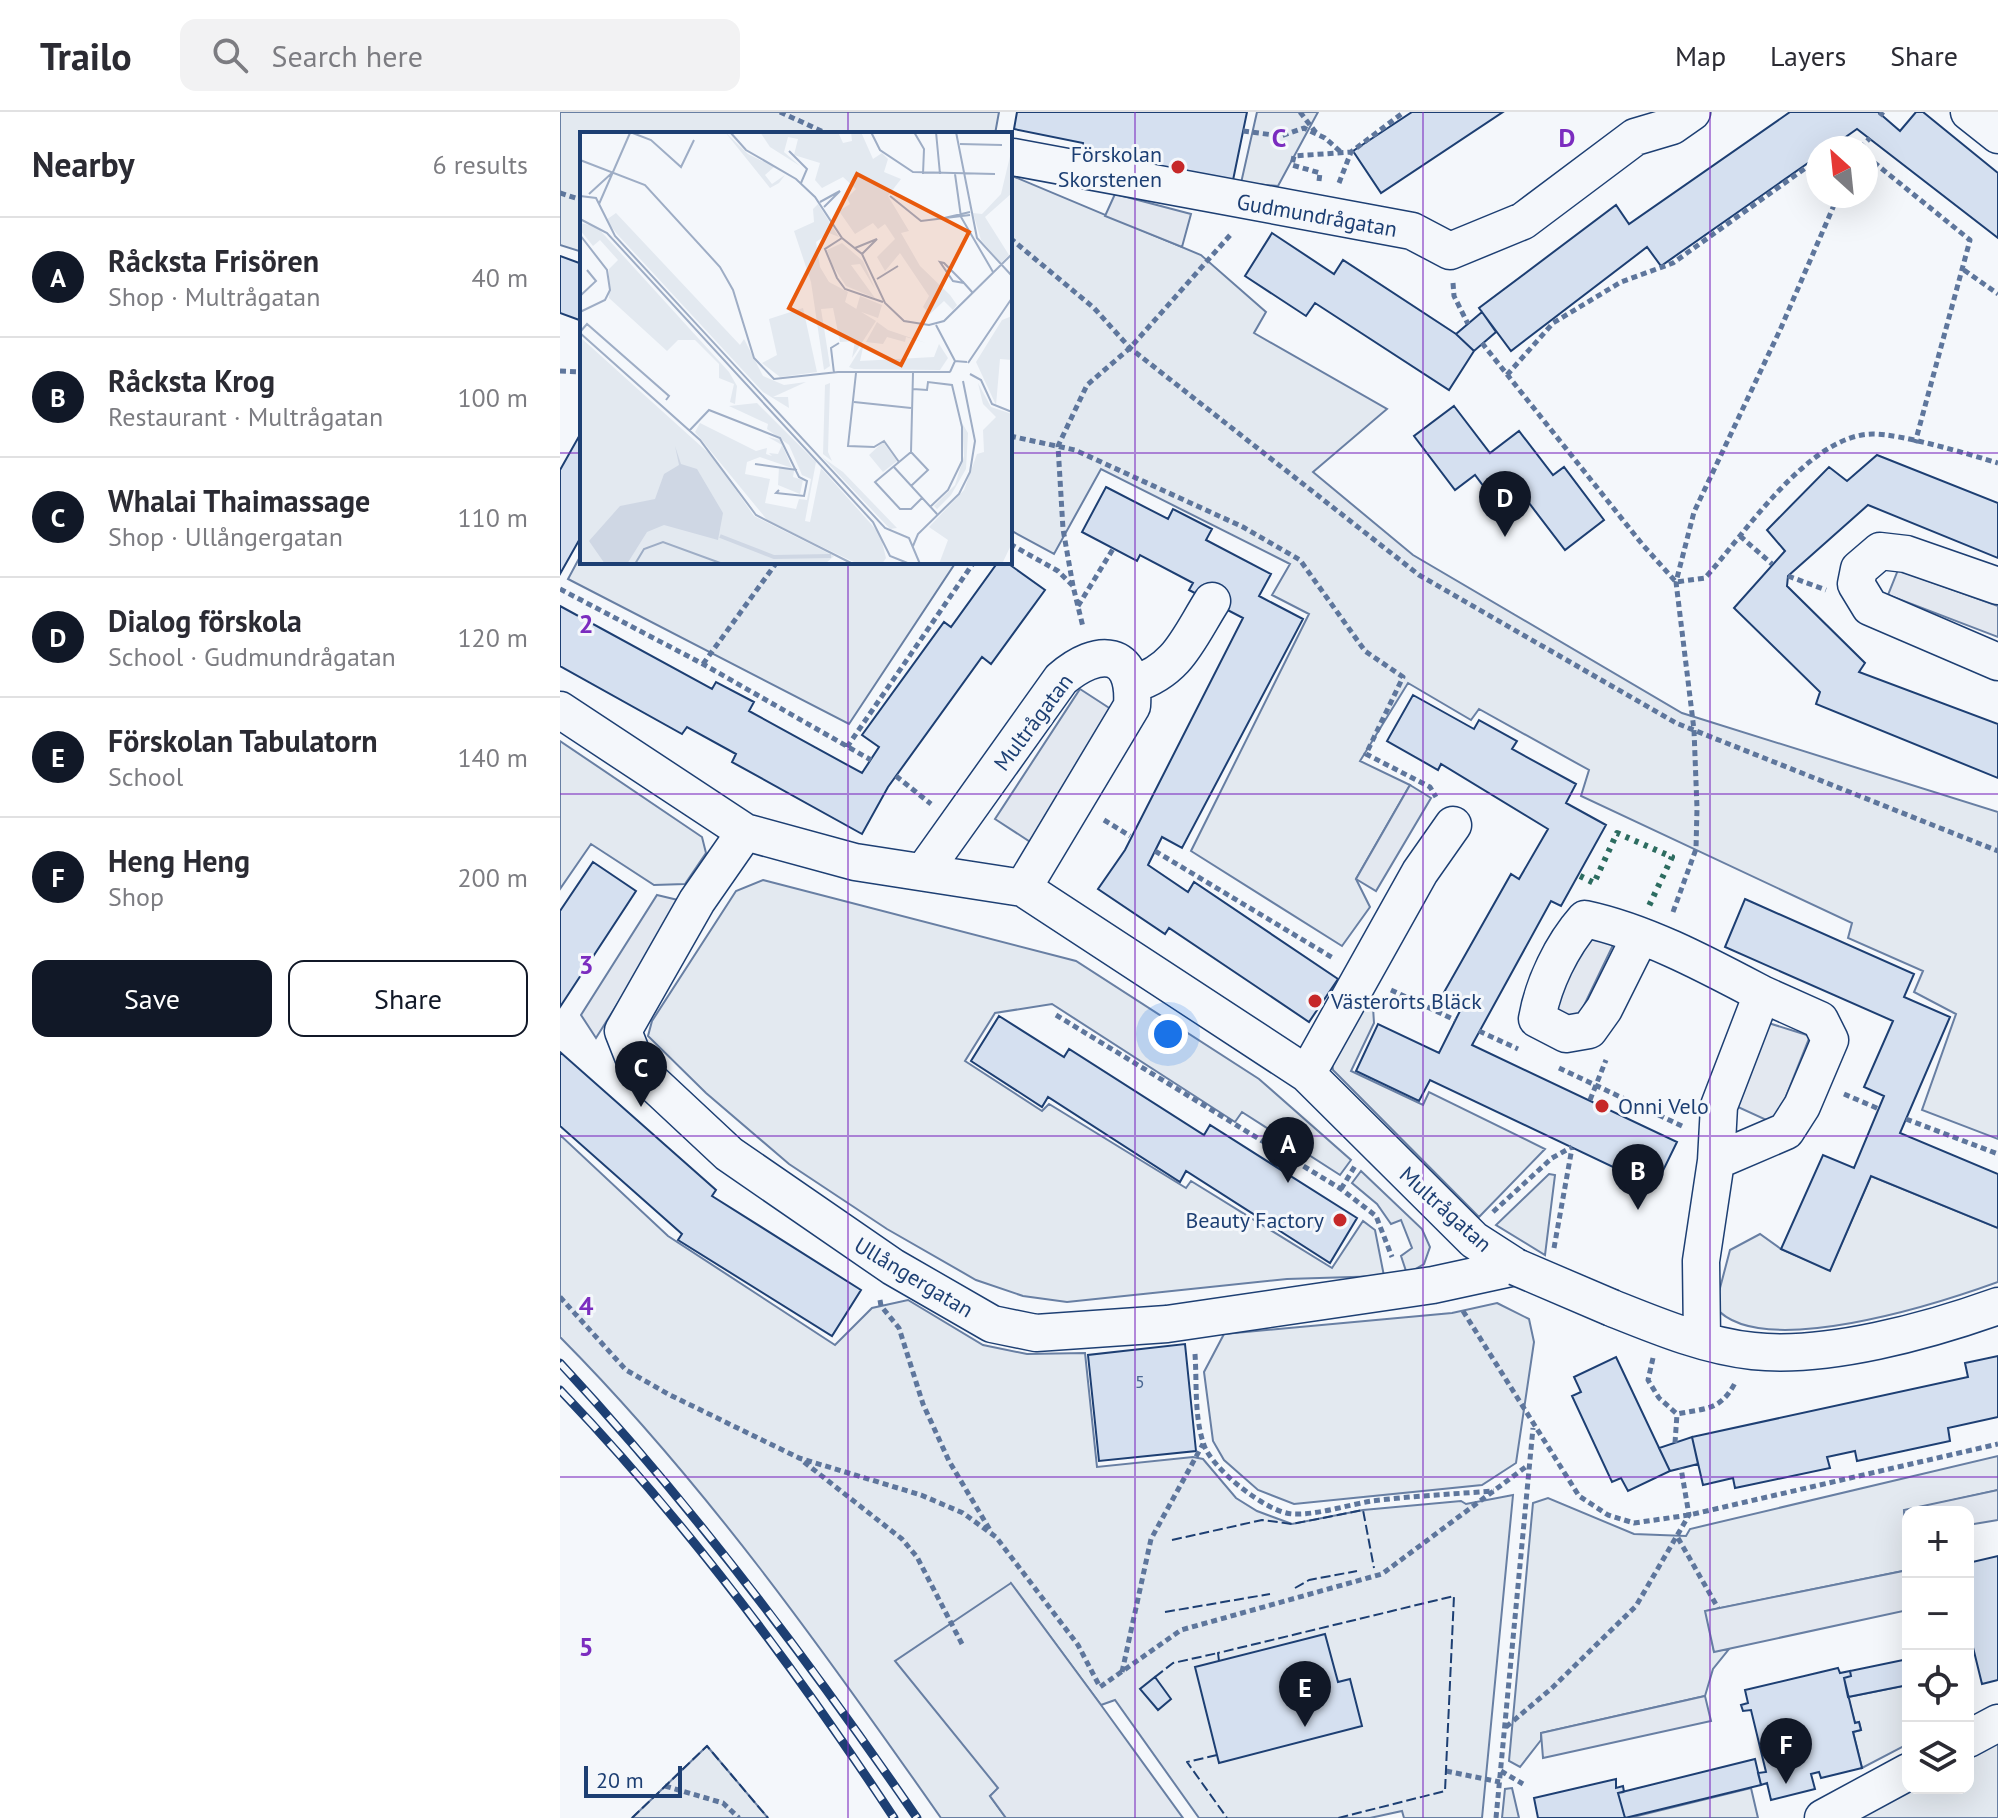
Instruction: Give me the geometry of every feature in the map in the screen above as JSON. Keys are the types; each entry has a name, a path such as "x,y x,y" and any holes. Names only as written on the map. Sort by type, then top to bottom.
{"street":[{"path":"1450,251 1523,221 1636,124 1672,126 1692,112"},
{"path":"1969,112 1998,135"},
{"name":"Gudmundrågatan","path":"1013,157 1267,207 1334,215 1412,231 1450,251"},
{"path":"1998,586 1906,554 1880,551 1859,569 1856,584 1870,607 1998,662"},
{"path":"1023,888 1132,706 1134,684 1157,676 1174,663 1212,601"},
{"name":"Multrågatan","path":"924,871 1061,679 1081,662 1104,657 1120,663 1134,684"},
{"name":"Multrågatan","path":"560,710 745,832 855,862 1023,888 1307,1074 1468,1235 1516,1267 1612,1308 1665,1329 1753,1351 1794,1351 1936,1328 1998,1306"},
{"path":"1307,1074 1420,872 1453,825"},
{"name":"Ullångergatan","path":"745,832 697,901 623,1031 638,1069 686,1118 777,1190 893,1267 992,1324 1036,1333 1167,1324 1398,1290 1516,1267"},
{"path":"1655,929 1762,994 1820,1020 1830,1040 1802,1106 1786,1131 1716,1151"},
{"path":"1702,1338 1701,1261 1719,1106 1762,994"},
{"path":"1974,1736 1998,1723"},
{"path":"1823,1818 1902,1775"}],"path":[{"path":"780,112 824,132"},
{"path":"1300,112 1317,134"},
{"path":"1343,167 1351,152 1404,112"},
{"path":"1243,131 1281,136 1304,128 1342,153"},
{"path":"1092,660 1077,607 1063,529 1058,446 1087,385 1130,348 1267,207 1284,184 1319,184 1320,173 1292,165 1294,156 1351,152"},
{"path":"1878,166 1970,240 1915,443"},
{"path":"1507,375 1553,323 1621,282 1673,263 1806,168"},
{"path":"560,193 580,199"},
{"path":"1655,929 1696,849 1694,730 1676,582 1694,512 1780,330 1833,208"},
{"path":"1012,240 1094,308 1130,348 1419,575 1694,730 1998,851"},
{"path":"1450,251 1454,296 1468,324"},
{"path":"1964,270 1998,294"},
{"path":"1482,343 1642,544 1676,582"},
{"path":"560,371 580,372"},
{"path":"1676,582 1705,578 1792,479 1825,452 1846,440 1873,434 1998,463"},
{"path":"1012,436 1075,450 1243,527 1300,560 1365,651 1403,677 1366,754 1430,787 1453,825"},
{"path":"1740,535 1772,564"},
{"path":"1012,545 1058,571 1073,586"},
{"path":"1077,607 1113,549"},
{"path":"703,664 776,564"},
{"path":"847,747 973,564"},
{"path":"560,589 703,664 871,760"},
{"path":"896,776 957,824"},
{"path":"1155,851 1361,976 1455,1020"},
{"path":"1056,1015 1341,1189 1376,1216 1391,1251 1398,1290"},
{"path":"1594,1086 1716,1151"},
{"path":"1906,1119 1998,1154"},
{"path":"1468,1235 1552,1158 1572,1147 1552,1262"},
{"path":"1446,1282 1533,1427 1579,1496 1608,1515 1634,1523 1689,1515 1998,1444"},
{"path":"560,1297 626,1370 799,1458 921,1495 963,1513 993,1535"},
{"path":"881,1306 899,1328 923,1404 949,1461 993,1535 1078,1645 1100,1687 1181,1630 1382,1574 1527,1466"},
{"path":"1665,1329 1648,1380 1659,1398 1677,1414"},
{"path":"1677,1414 1714,1407 1726,1401 1753,1351"},
{"path":"1195,1361 1203,1444 1210,1457 1256,1499 1293,1514 1374,1501 1495,1491"},
{"path":"1675,1443 1677,1414"},
{"path":"1496,1818 1533,1427"},
{"path":"1122,1673 1151,1539 1203,1444"},
{"path":"799,1458 902,1539 917,1557 962,1644"},
{"path":"1504,1728 1552,1688 1636,1606 1689,1515 1681,1468"},
{"path":"1677,1537 1718,1608"},
{"path":"1446,1771 1500,1782"},
{"path":"1501,1771 1523,1784"},
{"path":"665,1786 723,1803 739,1818"}],"shaded area":[{"path":"560,112 999,112 995,132 580,132 580,251 560,245"},
{"path":"1257,112 1318,112 1278,186 1241,183"},
{"path":"1012,176 1201,255 1266,312 1254,333 1387,409 1313,472 1413,555 1682,713 1998,812 1998,1139 1922,1110 1956,1014 1914,992 1923,971 1848,938 1852,923 1581,796 1589,770 1479,709 1471,720 1408,683 1360,761 1410,785 1356,879 1370,907 1342,946 1191,851 1309,614 1272,595 1290,564 1101,469 1054,554 1012,531"},
{"path":"1115,194 1191,214 1182,247 1105,216"},
{"path":"580,557 580,564 955,564 849,724 568,579"},
{"path":"1898,570 1998,606 1998,637 1888,595"},
{"path":"1080,689 1120,715 1035,845 995,819"},
{"path":"560,741 702,837 706,853 685,884 654,885 591,844 560,889"},
{"path":"1410,785 1431,798 1376,891 1356,879"},
{"path":"763,880 1076,961 1259,1079 1351,1160 1340,1175 1242,1112 1235,1122 1052,1004 995,1013 965,1061 1042,1111 1049,1104 1186,1188 1191,1181 1332,1268 1363,1221 1375,1230 1384,1276 1287,1279 1067,1302 1023,1296 976,1280 887,1229 789,1164 706,1093 648,1036 652,1021 736,891"},
{"path":"657,895 682,901 596,1038 581,1015"},
{"path":"1589,933 1615,941 1577,1020 1553,1008"},
{"path":"1364,1004 1373,1007 1374,1023 1351,1071 1423,1105 1429,1092 1545,1149 1479,1217 1333,1070 1331,1057"},
{"path":"1762,1021 1810,1036 1775,1124 1727,1102"},
{"path":"560,1135 668,1236 835,1345 872,1308 908,1300 983,1345 1027,1354 1085,1353 1097,1467 1193,1457 1203,1459 1236,1498 1257,1511 1292,1524 1363,1510 1461,1501 1466,1504 1513,1495 1482,1818 1404,1818 1402,1811 1370,1818 1199,1818 1115,1700 1101,1705 1011,1584 999,1788 990,1796 1006,1818 941,1818 761,1569 664,1450 560,1337"},
{"path":"1361,1171 1422,1229 1430,1247 1424,1264 1407,1274 1401,1256 1412,1248 1401,1220 1391,1224 1377,1204 1352,1183"},
{"path":"1549,1174 1555,1175 1545,1255 1496,1225"},
{"path":"1871,1176 1998,1228 1998,1282 1895,1314 1809,1329 1770,1329 1738,1323 1715,1307 1730,1250 1760,1234 1781,1249 1830,1270"},
{"path":"1497,1303 1529,1319 1534,1342 1516,1463 1482,1485 1294,1504 1258,1490 1224,1460 1213,1441 1204,1372 1224,1334 1452,1313"},
{"path":"1998,1456 1998,1490 1926,1506 1902,1506 1902,1571 1706,1611 1714,1651 1729,1649 1713,1669 1705,1696 1541,1733 1541,1740 1520,1767 1509,1761 1533,1503 1548,1498 1634,1534 1686,1536 1690,1529"},
{"path":"1998,1490 1998,1520 1974,1524 1974,1506 1923,1506"},
{"path":"1902,1571 1902,1611 1714,1652 1705,1611"},
{"path":"1011,1583 1183,1818 1006,1818 990,1796 998,1788 895,1661"},
{"path":"1902,1686 1902,1747 1862,1768 1853,1732 1861,1730 1859,1722 1855,1723 1848,1697"},
{"path":"1705,1696 1711,1721 1543,1758 1541,1733"},
{"path":"1998,1723 1998,1818 1822,1818 1902,1790 1902,1794 1974,1794 1974,1737"},
{"path":"707,1746 768,1818 632,1818"},
{"path":"1512,1788 1519,1818 1502,1818 1505,1789"},
{"path":"1751,1788 1758,1818 1629,1818"}],"building":[{"name":"Förskolan Skorstenen","path":"1017,112 1247,112 1231,190 1081,161 1083,143 1014,129"},
{"path":"1412,112 1503,112 1381,193 1353,151"},
{"path":"1790,112 1878,112 1900,131 1916,112 1923,112 1998,173 1998,238 1878,145 1878,136 1866,136 1857,129 1847,136 1806,136 1806,164 1661,266 1647,247 1511,351 1479,308 1616,205 1629,224"},
{"path":"1272,233 1334,274 1343,260 1456,334 1474,351 1449,390 1315,303 1306,316 1245,276"},
{"path":"560,256 580,263 580,320 560,313"},
{"path":"1482,312 1496,332 1474,351 1456,334"},
{"path":"1454,406 1490,453 1519,431 1553,475 1564,467 1604,520 1565,550 1529,503 1508,519 1475,475 1455,490 1414,436"},
{"path":"580,435 580,539 560,574 560,470"},
{"path":"1877,455 1998,503 1998,558 1868,505 1788,576 1787,586 1865,663 1859,672 1998,724 1998,778 1816,704 1820,692 1734,608 1785,551 1767,530 1829,467 1847,481"},
{"path":"1106,487 1168,519 1173,509 1212,529 1206,540 1271,574 1259,596 1303,619 1182,848 1162,837 1148,865 1188,892 1194,882 1338,979 1309,1022 1169,928 1165,934 1098,889 1125,850 1243,618 1189,590 1193,583 1140,555 1137,561 1082,532"},
{"path":"997,564 1009,564 1045,590 991,664 982,657 888,787 862,834 732,762 736,754 687,727 682,734 560,666 560,606 712,689 716,682 754,702 749,711 862,773 879,747 862,735 944,622 951,627"},
{"path":"1413,695 1474,729 1479,720 1517,741 1512,749 1576,784 1566,803 1606,825 1561,906 1551,901 1472,1045 1677,1142 1655,1187 1430,1080 1419,1101 1356,1071 1378,1024 1439,1053 1463,1005 1443,994 1511,874 1519,879 1548,829 1441,764 1438,770 1387,741"},
{"path":"593,862 636,891 560,1007 560,911"},
{"path":"1745,899 1914,974 1904,997 1950,1017 1900,1133 1998,1174 1998,1228 1871,1176 1830,1271 1781,1249 1823,1155 1854,1168 1884,1096 1864,1087 1893,1021 1725,947"},
{"path":"999,1016 1064,1057 1069,1049 1204,1135 1210,1125 1357,1218 1330,1263 1186,1171 1180,1182 1048,1097 1042,1107 971,1061"},
{"path":"560,1052 716,1190 712,1196 861,1290 832,1336 678,1240 682,1234 560,1126"},
{"path":"1185,1344 1196,1451 1099,1461 1088,1355"},
{"path":"1998,1356 1998,1417 1948,1428 1950,1441 1857,1461 1855,1451 1827,1457 1830,1468 1735,1488 1733,1478 1703,1485 1692,1437 1968,1377 1965,1363"},
{"path":"1616,1357 1670,1471 1628,1491 1621,1478 1612,1482 1572,1396 1581,1392 1574,1377"},
{"path":"1692,1437 1698,1464 1670,1471 1659,1448"},
{"path":"1998,1556 1998,1680 1982,1684 1974,1651 1974,1562"},
{"path":"1325,1634 1338,1682 1350,1679 1362,1726 1219,1763 1195,1667"},
{"path":"1902,1660 1902,1686 1848,1697 1844,1678 1851,1676 1850,1671"},
{"path":"1838,1668 1840,1673 1850,1671 1851,1676 1844,1678 1855,1723 1859,1722 1861,1730 1853,1732 1862,1768 1821,1778 1819,1772 1811,1774 1815,1789 1771,1800 1767,1783 1761,1785 1758,1773 1766,1772 1751,1710 1743,1711 1741,1705 1748,1703 1745,1690"},
{"path":"1155,1677 1171,1699 1158,1710 1140,1689"},
{"path":"1755,1759 1761,1785 1625,1818 1618,1793"},
{"path":"1616,1779 1616,1788 1623,1786 1624,1792 1618,1793 1625,1818 1538,1818 1534,1798"}],"railway":[{"path":"560,1363 656,1471 747,1584 917,1818"},
{"path":"560,1390 651,1491 737,1596 818,1706 894,1818"}],"hedge":[{"path":"1580,876 1594,883 1617,833 1672,857 1648,908"}],"fence":[{"path":"1172,1540 1262,1520 1292,1524 1363,1510 1374,1568"},
{"path":"1295,1588 1309,1580 1357,1571"},
{"path":"1165,1612 1270,1594"},
{"path":"1219,1661 1218,1653 1454,1596 1445,1791 1338,1818"},
{"path":"1155,1677 1173,1663 1218,1653"},
{"path":"632,1818 707,1746 768,1818"},
{"path":"1217,1755 1187,1762 1227,1818"}],"place":[{"name":"Förskolan Skorstenen","path":"1178,167"},
{"name":"Dialog förskola","path":"1505,537"},
{"name":"Västerorts Bläck","path":"1315,1001"},
{"name":"Onni Velo","path":"1602,1106"},
{"name":"Whalai Thaimassage","path":"641,1107"},
{"name":"Råcksta Frisören","path":"1288,1183"},
{"name":"Råcksta Krog","path":"1638,1210"},
{"name":"Beauty Factory","path":"1340,1220"},
{"name":"Förskolan Tabulatorn","path":"1305,1727"},
{"name":"Heng Heng","path":"1786,1784"}]}
